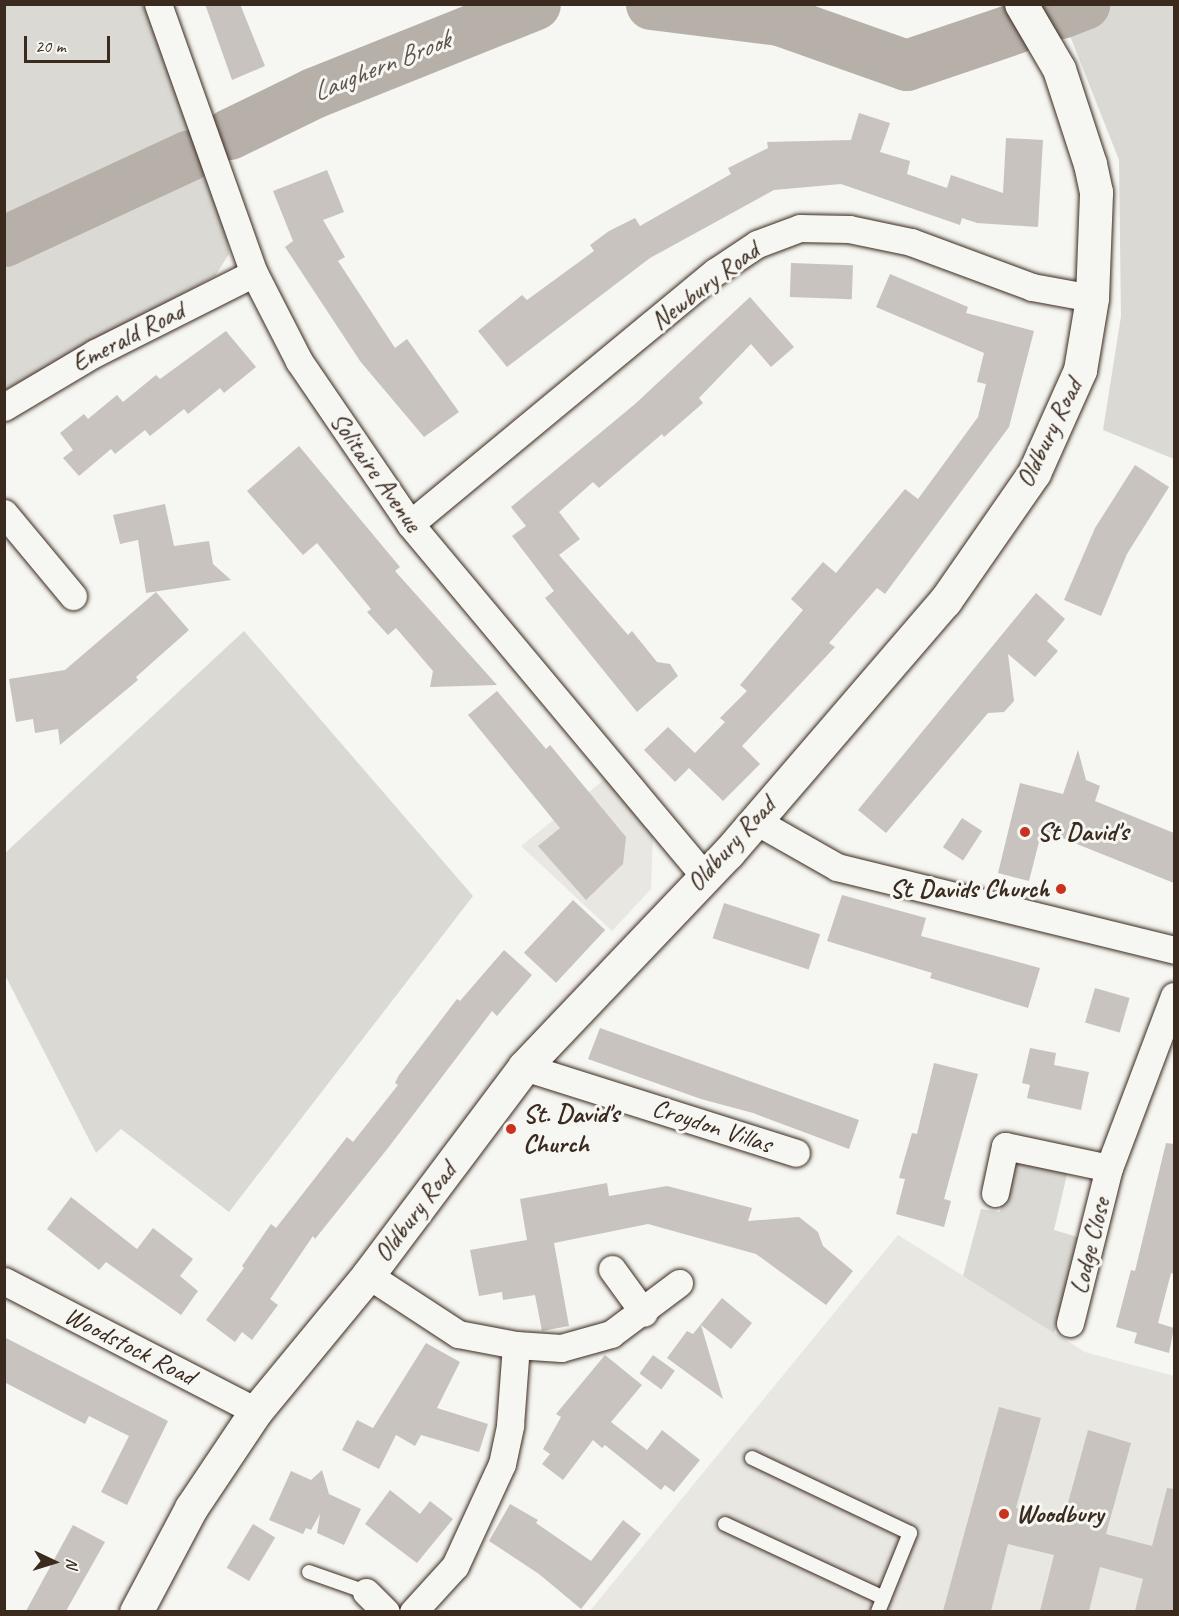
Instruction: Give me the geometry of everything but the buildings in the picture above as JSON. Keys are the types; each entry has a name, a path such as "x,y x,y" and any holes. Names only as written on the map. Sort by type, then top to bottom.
{"street":[{"name":"Solitaire Avenue","path":"158,4 198,123 254,273 299,361 410,524 704,875"},
{"name":"Oldbury Road","path":"136,1611 191,1508 256,1412 368,1275 524,1067 704,875 728,853 754,820 945,601 1034,473 1080,370 1092,298 1096,192 1090,164 1059,69 1021,4"},
{"name":"Newbury Road","path":"410,524 715,272 757,244 800,228 849,229 911,242 1032,286 1092,298"},
{"name":"Emerald Road","path":"4,407 95,353 254,273"},
{"path":"4,513 73,596"},
{"path":"754,820 837,867 1174,950"},
{"name":"Lodge Close","path":"1070,1323 1109,1168 1174,996"},
{"name":"Croydon Villas","path":"524,1067 796,1153"},
{"name":"Lodge Close","path":"994,1193 1005,1146 1109,1168"},
{"path":"612,1269 644,1313"},
{"path":"368,1275 458,1334 516,1345 561,1348 611,1334 644,1313 679,1283"},
{"name":"Woodstock Road","path":"4,1281 256,1412"},
{"path":"412,1611 455,1566 501,1464 510,1425 516,1345"},
{"path":"366,1592 386,1611"}],"lane":[{"path":"752,1458 910,1533 878,1611"},
{"path":"725,1524 884,1598"},
{"path":"309,1572 366,1592"}],"shaded area":[{"path":"5,5 147,5 227,233 229,254 215,276 5,390"},
{"path":"1084,5 1174,5 1174,459 1103,430 1121,316 1119,160 1061,13"},
{"path":"244,631 473,896 229,1212 121,1129 96,1153 5,975 4,854"},
{"path":"605,779 653,833 651,889 612,931 521,846"},
{"path":"1020,1159 1068,1170 1054,1230 1081,1238 1054,1333 963,1276 981,1209 1000,1212 1011,1166"},
{"path":"898,1235 1085,1352 1174,1376 1174,1611 589,1612"}],"waterway":[{"name":"Laughern Brook","path":"229,134 313,93 535,4"},
{"name":"Laughern Brook","path":"651,4 779,20 906,65 1015,28"},
{"name":"Laughern Brook","path":"1061,13 1084,4"},
{"name":"Laughern Brook","path":"4,241 189,155"}],"place":[{"name":"St David's","path":"1025,832"},
{"name":"St Davids Church","path":"1061,889"},
{"name":"St. David's Church","path":"511,1129"},
{"name":"Woodbury","path":"1004,1514"}]}
